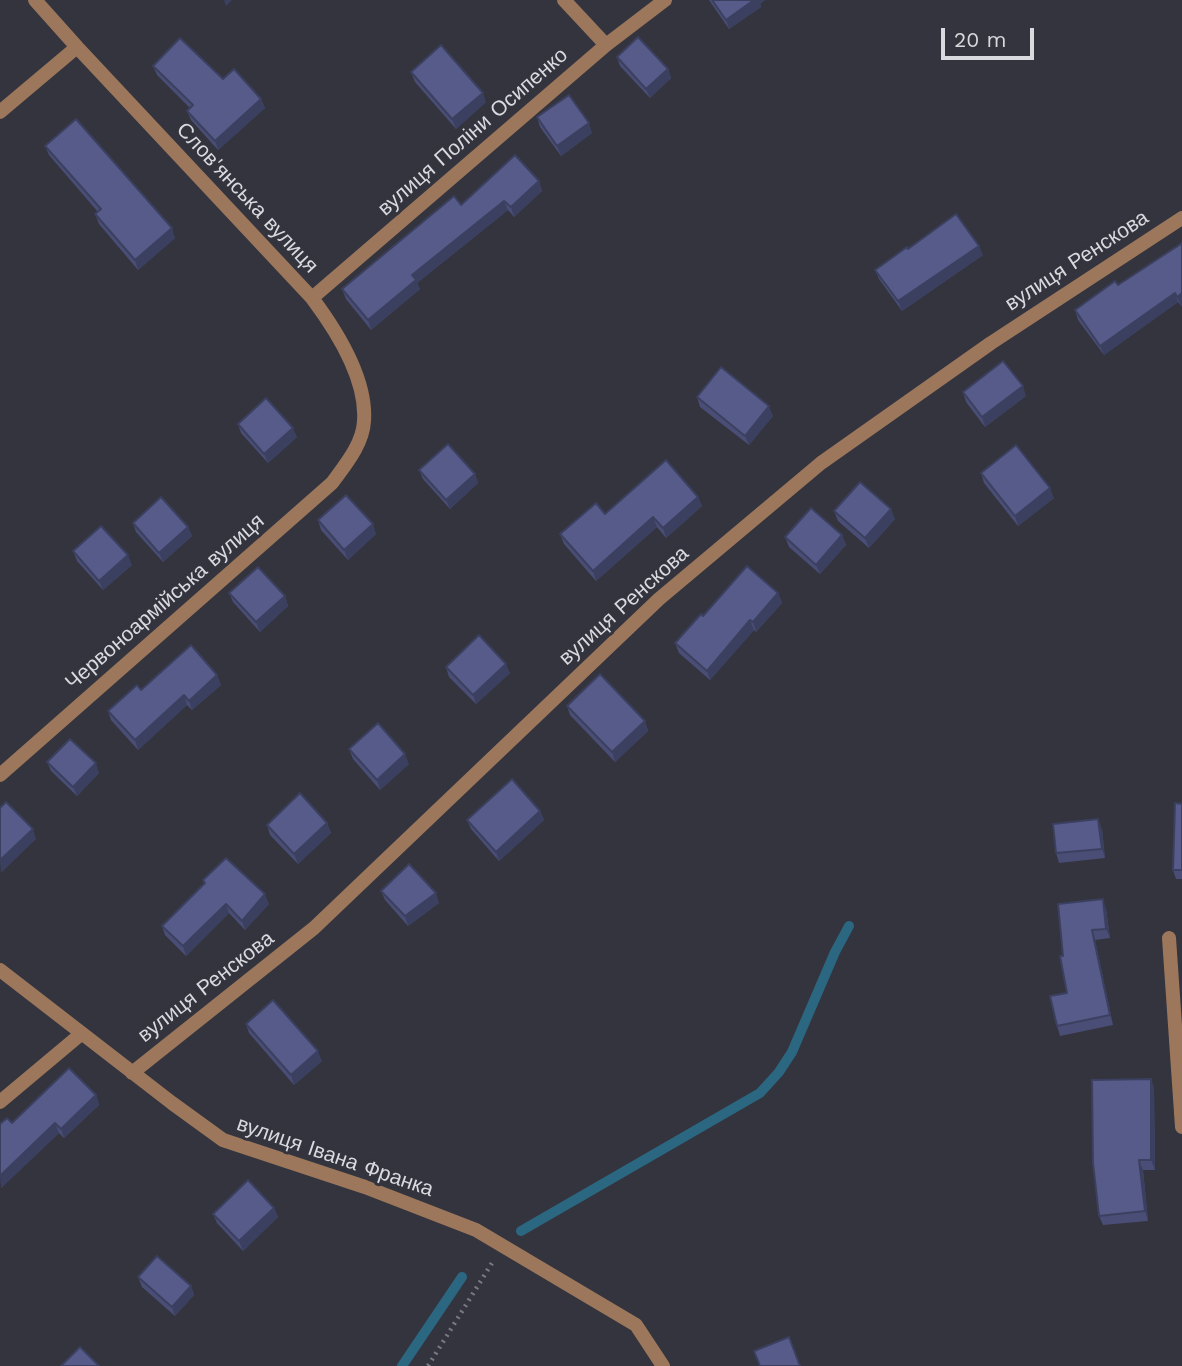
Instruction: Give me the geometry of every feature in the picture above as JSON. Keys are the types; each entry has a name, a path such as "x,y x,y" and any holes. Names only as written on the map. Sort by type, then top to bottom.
{"street":[{"name":"Слов'янська вулиця","path":"35,0 312,298 334,328 350,360 361,393 364,422 352,455"},
{"path":"564,0 606,45"},
{"name":"вулиця Поліни Осипенко","path":"312,298 606,45 665,0"},
{"path":"0,112 77,47"},
{"name":"вулиця Ренскова","path":"132,1073 314,928 659,599 821,463 991,343 1182,218"},
{"name":"Червоноармійська вулиця","path":"0,775 332,483 352,455"},
{"path":"1169,938 1182,1127"},
{"name":"вулиця Івана Франка","path":"0,970 223,1140 365,1187 476,1230 636,1325 663,1366"},
{"path":"0,1102 81,1034"}],"path":[{"path":"428,1366 502,1246"}],"building":[{"path":"712,0 754,0 726,20"},
{"path":"638,37 668,69 646,89 617,57"},
{"path":"180,38 223,79 234,69 261,99 215,141 187,111 193,105 153,66"},
{"path":"441,45 483,93 452,119 411,72"},
{"path":"569,95 589,123 557,146 537,117"},
{"path":"76,119 172,228 135,260 95,214 101,209 45,146"},
{"path":"515,155 539,181 511,207 504,201 412,275 416,280 368,320 342,289 454,196 461,205"},
{"path":"956,214 979,246 898,301 875,270"},
{"path":"1182,243 1182,293 1177,297 1175,293 1100,346 1075,310 1115,281 1118,285"},
{"path":"1003,361 1023,386 982,417 963,392"},
{"path":"721,367 769,406 745,436 697,397"},
{"path":"266,398 293,428 264,454 238,424"},
{"path":"448,444 475,474 446,500 419,470"},
{"path":"1016,445 1050,488 1015,516 981,473"},
{"path":"666,460 698,497 663,528 653,517 593,571 560,534 596,503 605,514"},
{"path":"860,482 891,509 865,538 834,511"},
{"path":"346,495 373,524 344,550 318,520"},
{"path":"161,497 188,527 159,553 133,523"},
{"path":"811,508 842,535 816,565 785,537"},
{"path":"101,526 128,555 99,581 73,551"},
{"path":"747,566 778,593 753,622 750,620 707,671 675,643"},
{"path":"258,567 285,596 256,622 229,593"},
{"path":"479,635 506,664 473,695 446,667"},
{"path":"191,645 217,675 189,701 184,695 135,740 108,711 137,685 141,690"},
{"path":"600,674 645,721 612,752 567,706"},
{"path":"378,723 405,754 377,780 349,749"},
{"path":"70,739 96,763 73,787 47,762"},
{"path":"512,779 540,811 496,852 467,820"},
{"path":"300,793 327,823 294,854 267,825"},
{"path":"6,802 33,829 0,860 0,808"},
{"path":"1175,803 1182,804 1182,870 1173,870"},
{"path":"1098,819 1102,849 1056,853 1053,824"},
{"path":"226,858 265,894 242,921 226,904 183,946 162,926"},
{"path":"409,864 436,893 405,916 381,891"},
{"path":"1103,899 1106,929 1092,930 1110,1015 1057,1026 1050,996 1067,993 1060,956 1063,956 1058,904"},
{"path":"273,1000 318,1051 291,1075 246,1024"},
{"path":"69,1068 96,1095 61,1129 55,1123 0,1176 0,1124 7,1118 12,1123"},
{"path":"1151,1079 1151,1160 1139,1160 1145,1211 1099,1216 1093,1163 1092,1080"},
{"path":"248,1180 274,1208 239,1241 213,1214"},
{"path":"157,1256 191,1286 172,1307 138,1277"},
{"path":"789,1337 800,1366 760,1366 754,1351"},
{"path":"80,1347 99,1366 61,1366"}],"waterway":[{"path":"521,1231 760,1093 792,1052 849,926"},
{"path":"402,1366 462,1277"}]}
